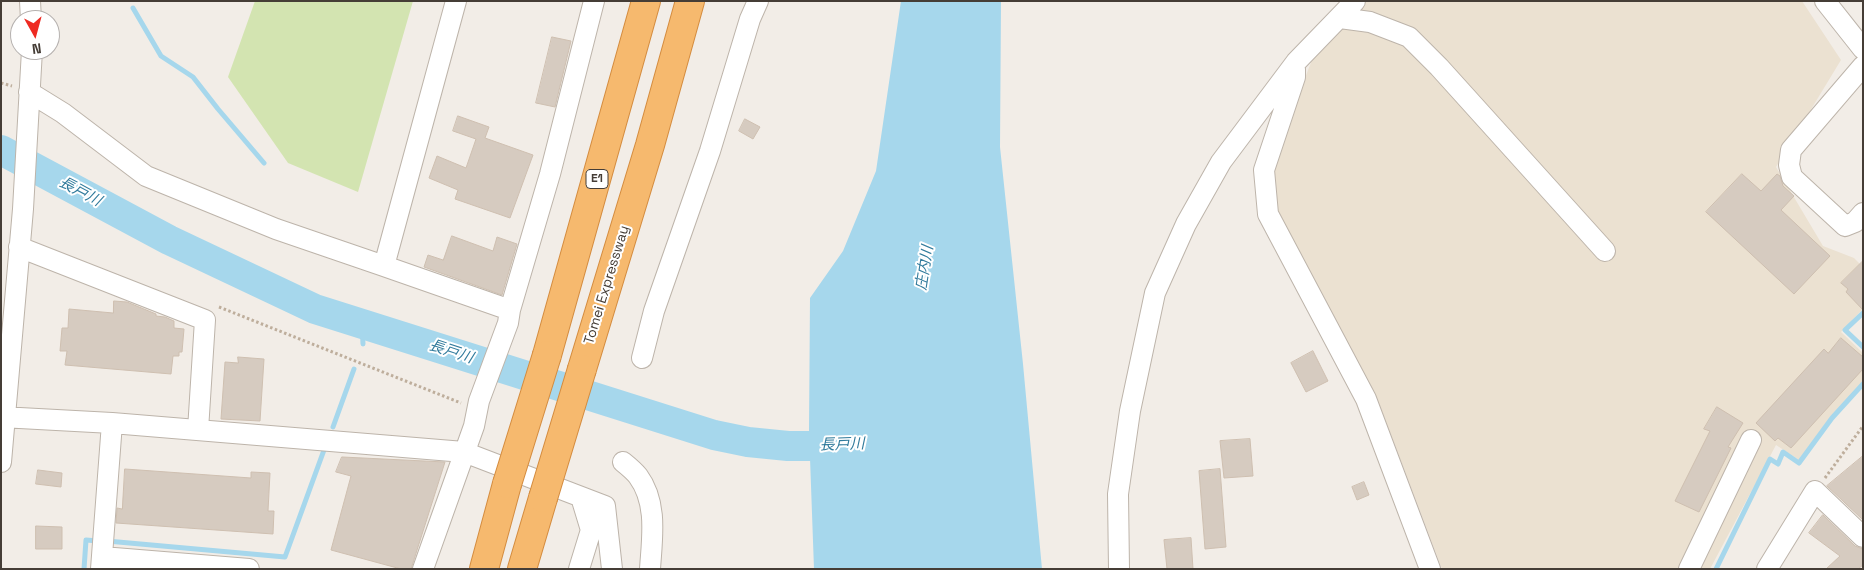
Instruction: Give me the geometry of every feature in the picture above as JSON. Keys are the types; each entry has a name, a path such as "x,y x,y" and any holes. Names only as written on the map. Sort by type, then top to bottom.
{"highway":[{"path":"563,302 582,233 628,1"},
{"name":"E1","path":"484,569 507,484 563,302 646,1"},
{"name":"Tomei Expressway","path":"522,569 650,145 690,1"}],"street":[{"path":"384,266 456,1"},
{"path":"423,569 474,426 478,406 509,317 550,174 594,1"},
{"path":"642,358 654,311 710,151 750,19 758,1"},
{"path":"1119,569 1118,494 1130,411 1155,293 1186,224 1221,162 1296,62 1356,1"},
{"path":"1825,1 1863,49"},
{"path":"1340,18 1370,22 1409,37 1439,67 1605,251"},
{"path":"1,462 3,417 23,209 31,60"},
{"path":"1296,62 1295,77 1264,170 1268,214 1366,398 1430,569"},
{"path":"1863,66 1791,150 1789,164 1792,177 1844,226 1855,222 1863,213"},
{"path":"29,92 63,113 146,176 276,229 384,266 509,317"},
{"path":"19,247 205,320 198,430"},
{"path":"3,417 112,422 464,452 605,506 612,569"},
{"path":"112,422 102,553 249,569"},
{"path":"1688,569 1751,440"},
{"path":"623,462 638,476 649,499 653,527 650,569"},
{"path":"1767,569 1815,491 1863,537"},
{"path":"579,569 591,530 581,497"}],"path":[{"path":"340,356 478,406"},
{"path":"1815,491 1863,426"}],"shaded area":[{"path":"1366,1 1802,1 1841,60 1776,167 1823,246 1854,258 1863,267 1863,309 1841,332 1863,353 1863,382 1831,416 1799,460 1776,445 1710,569 1442,569 1375,393 1276,211 1271,174 1286,126 1314,55"}],"green space":[{"path":"255,1 413,1 358,192 288,163 228,77"}],"water":[{"name":"庄内川","path":"901,1 1001,1 1000,147 1042,569 814,569 809,430 810,298 843,251 876,171"}],"building":[{"path":"552,37 571,41 555,107 536,103"},
{"path":"458,116 489,127 485,138 533,155 510,218 455,199 458,190 429,178 437,156 466,168 476,139 453,131"},
{"path":"745,119 760,127 753,139 739,131"},
{"path":"1742,174 1761,191 1777,174 1780,176 1783,186 1794,196 1781,210 1830,256 1794,294 1706,212"},
{"path":"452,236 493,251 497,237 517,244 502,295 424,267 428,255 443,260"},
{"path":"1863,261 1863,310 1846,292 1848,289 1841,283"},
{"path":"114,301 127,302 156,314 156,316 165,317 174,321 174,328 184,329 182,352 179,352 179,356 173,356 171,374 65,365 67,351 60,351 62,328 68,328 69,309 113,313"},
{"path":"1841,338 1863,357 1863,369 1791,448 1778,438 1775,441 1756,423 1824,349 1828,353"},
{"path":"1313,351 1328,381 1306,392 1291,363"},
{"path":"238,357 264,359 260,421 221,419 225,362 238,363"},
{"path":"1717,407 1743,423 1728,447 1731,448 1699,512 1675,501 1710,431 1704,429"},
{"path":"1250,439 1253,476 1224,478 1220,441"},
{"path":"1863,456 1863,520 1827,486"},
{"path":"342,457 445,462 411,569 401,569 331,550 351,476 336,472"},
{"path":"125,469 251,478 251,472 270,473 268,511 274,511 273,534 116,523 117,508 122,509"},
{"path":"1220,469 1226,547 1205,549 1199,471"},
{"path":"38,470 62,473 61,487 36,484"},
{"path":"1364,482 1369,495 1357,500 1352,487"},
{"path":"1823,515 1855,546 1863,549 1863,565 1858,569 1826,569 1840,556 1809,533"},
{"path":"36,526 62,527 62,549 36,549"},
{"path":"1191,538 1193,569 1167,569 1164,540"}],"waterway":[{"path":"133,8 161,56 193,77 264,163"},
{"name":"長戸川","path":"1,150 169,240 315,309 714,435 748,442 788,446 850,446"},
{"path":"1863,313 1845,330 1863,347"},
{"path":"362,323 363,344"},
{"path":"333,427 354,369"},
{"path":"1716,569 1770,459 1778,464 1783,452 1799,463 1832,418 1863,384"},
{"path":"107,541 285,557 324,450"},
{"path":"84,569 86,540 98,541"}]}
